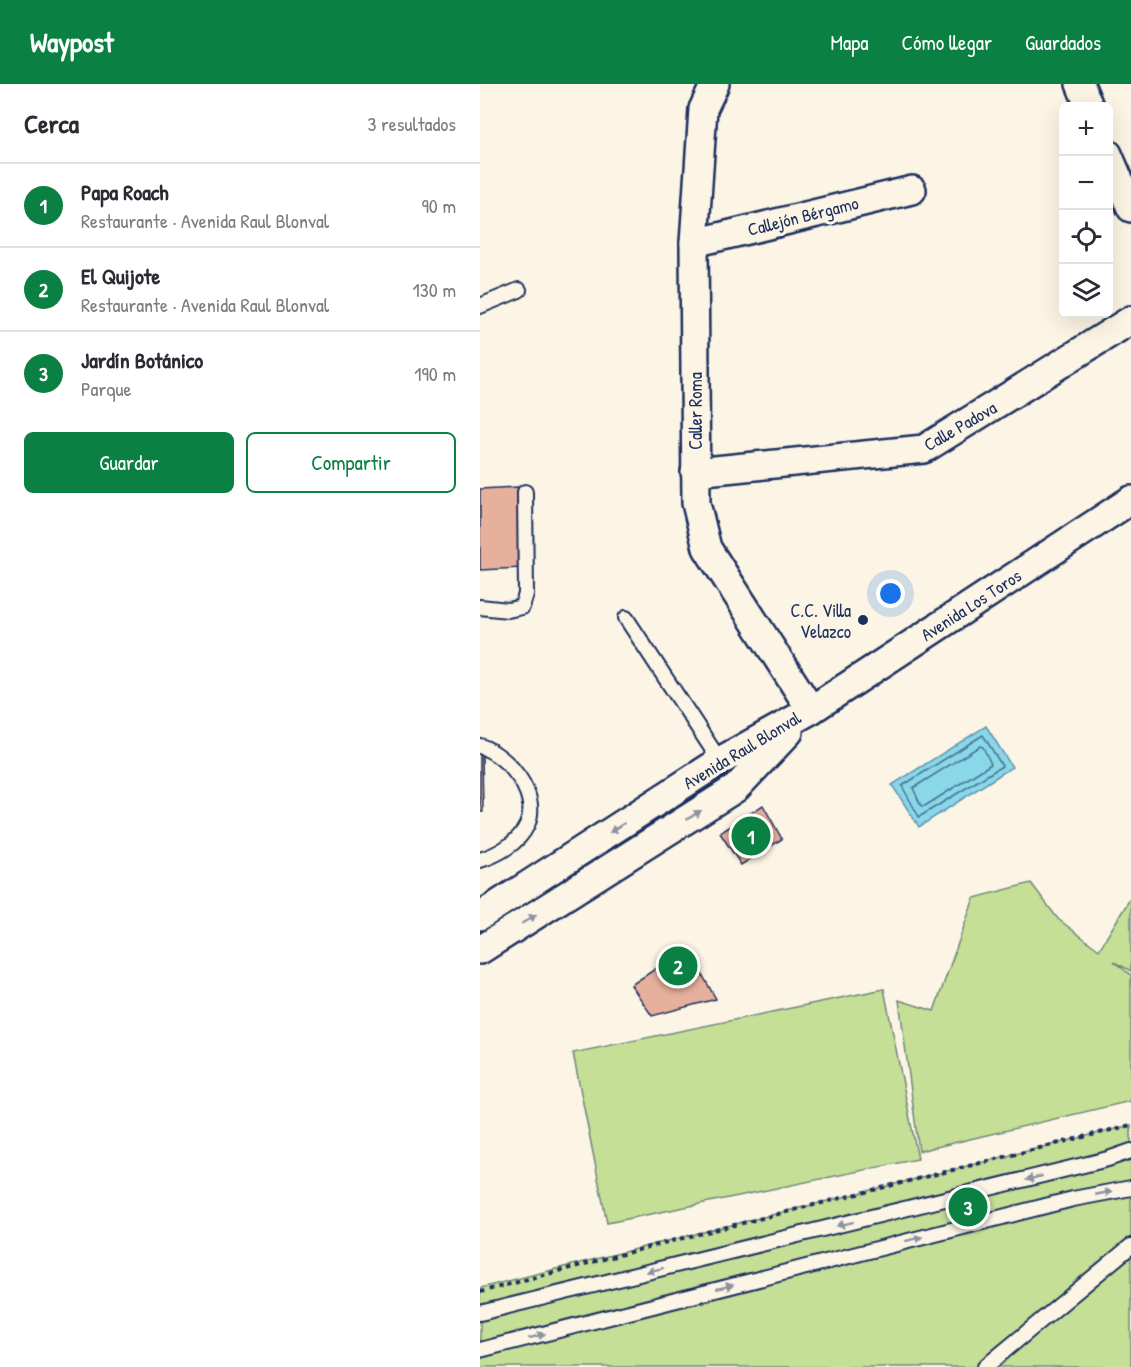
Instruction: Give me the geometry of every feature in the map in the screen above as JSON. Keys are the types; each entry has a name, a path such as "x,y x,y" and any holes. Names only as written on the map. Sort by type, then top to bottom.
{"street":[{"name":"Caller Roma","path":"715,84 703,110 694,243 696,503 707,548 811,710"},
{"path":"1080,84 1087,102"},
{"path":"1109,156 1131,208"},
{"name":"Callejón Bérgamo","path":"694,243 912,190"},
{"name":"Calle Padova","path":"695,472 924,449 1131,320"},
{"name":"Avenida Los Toros","path":"811,710 1131,500"},
{"name":"Avenida Raul Blonval","path":"480,916 720,761 811,710"},
{"name":"Avenida Raul Blonval","path":"480,950 736,788 811,710"}],"lane":[{"path":"480,306 519,290"},
{"path":"480,607 508,610 522,607 526,594 525,492"},
{"path":"626,618 720,761"},
{"path":"480,746 491,749 519,774 528,797 529,813 527,825 519,836 498,855 480,860"},
{"path":"480,1313 1108,1159 1131,1151"},
{"path":"480,1350 1062,1202 1131,1188"},
{"path":"985,1367 1131,1246"}],"path":[{"path":"480,1292 686,1237 1131,1125"}],"green space":[{"path":"1031,883 1058,919 1099,950 1131,897 1131,971 1114,962 1131,975 1131,1101 919,1151 899,1000 934,1011 974,898"},
{"path":"884,989 918,1159 607,1223 573,1053"},
{"path":"1131,1125 1131,1367 480,1367 480,1288"}],"water":[{"path":"986,726 1012,767 919,827 892,785"}],"building":[{"path":"518,487 522,568 480,570 480,489"},
{"path":"480,754 482,754 483,812 480,812"},
{"path":"763,805 782,839 741,865 720,833"},
{"path":"687,948 716,999 652,1016 631,985"}],"place":[{"name":"C.C. Villa Velazco","path":"863,620"},
{"name":"Papa Roach","path":"751,836"},
{"name":"El Quijote","path":"678,966"},
{"name":"Jardín Botánico","path":"968,1207"}]}
